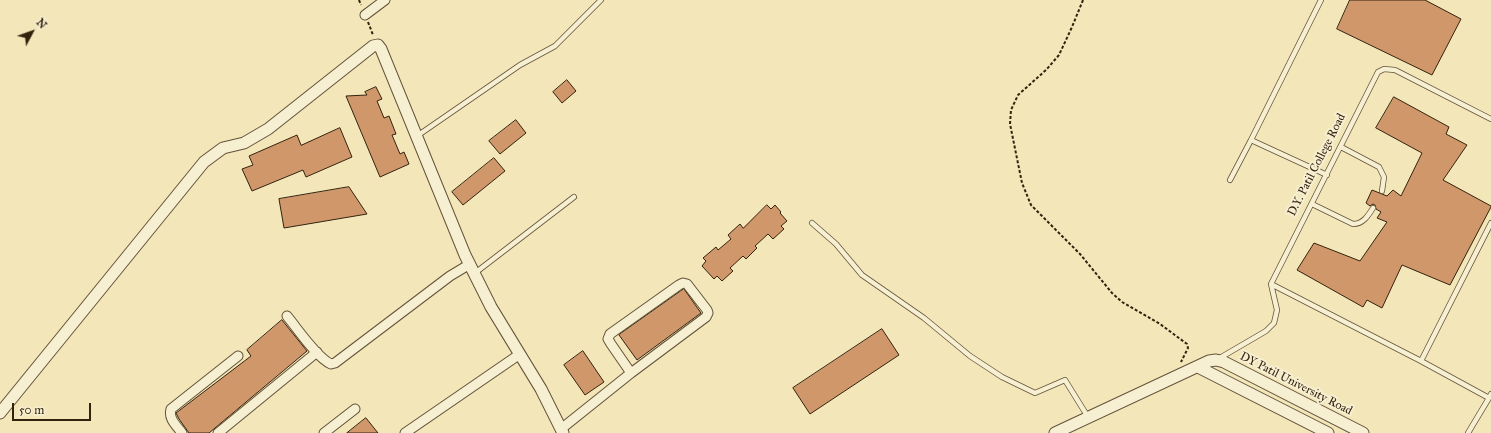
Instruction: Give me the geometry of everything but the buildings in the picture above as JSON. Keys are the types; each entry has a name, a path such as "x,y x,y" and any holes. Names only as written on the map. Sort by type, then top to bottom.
{"street":[{"path":"365,16 385,0"},
{"path":"0,413 204,162 223,148 244,142 268,129 373,46 378,45 381,49 472,269 491,307 520,354 562,431 631,373 706,318 708,313 707,310 687,284 679,284 610,334 608,339 631,373"},
{"path":"287,316 326,362 330,364 334,363 450,276 472,269"},
{"path":"218,433 317,352"},
{"path":"405,433 520,354"},
{"path":"182,433 171,418 171,409 238,356"},
{"path":"1055,433 1178,376 1203,369 1209,361 1216,360"},
{"name":"DY Patil University Road","path":"1216,360 1224,362 1363,433"},
{"path":"1203,369 1328,433"},
{"path":"324,433 355,409"}],"lane":[{"path":"417,136 520,65 555,46 601,0"},
{"path":"1230,180 1321,0"},
{"name":"D.Y. Patil College Road","path":"1271,284 1378,72 1384,68 1395,70 1491,119"},
{"path":"1251,140 1327,175"},
{"path":"1341,147 1379,167 1384,177 1382,192"},
{"path":"472,269 574,197"},
{"path":"1312,204 1353,224 1358,224 1363,221 1373,208"},
{"path":"812,223 836,244 862,275 924,318 970,356 1002,377 1035,393 1065,380 1088,418"},
{"path":"1421,361 1491,223"},
{"path":"1216,360 1266,331 1274,323 1277,310 1271,284"},
{"path":"1271,284 1490,398 1468,433"}],"path":[{"path":"1083,0 1059,55 1046,70 1018,95 1011,110 1010,124 1022,183 1031,205 1080,254 1112,293 1122,302 1160,324 1187,344 1188,348 1182,360 1178,376"}]}
